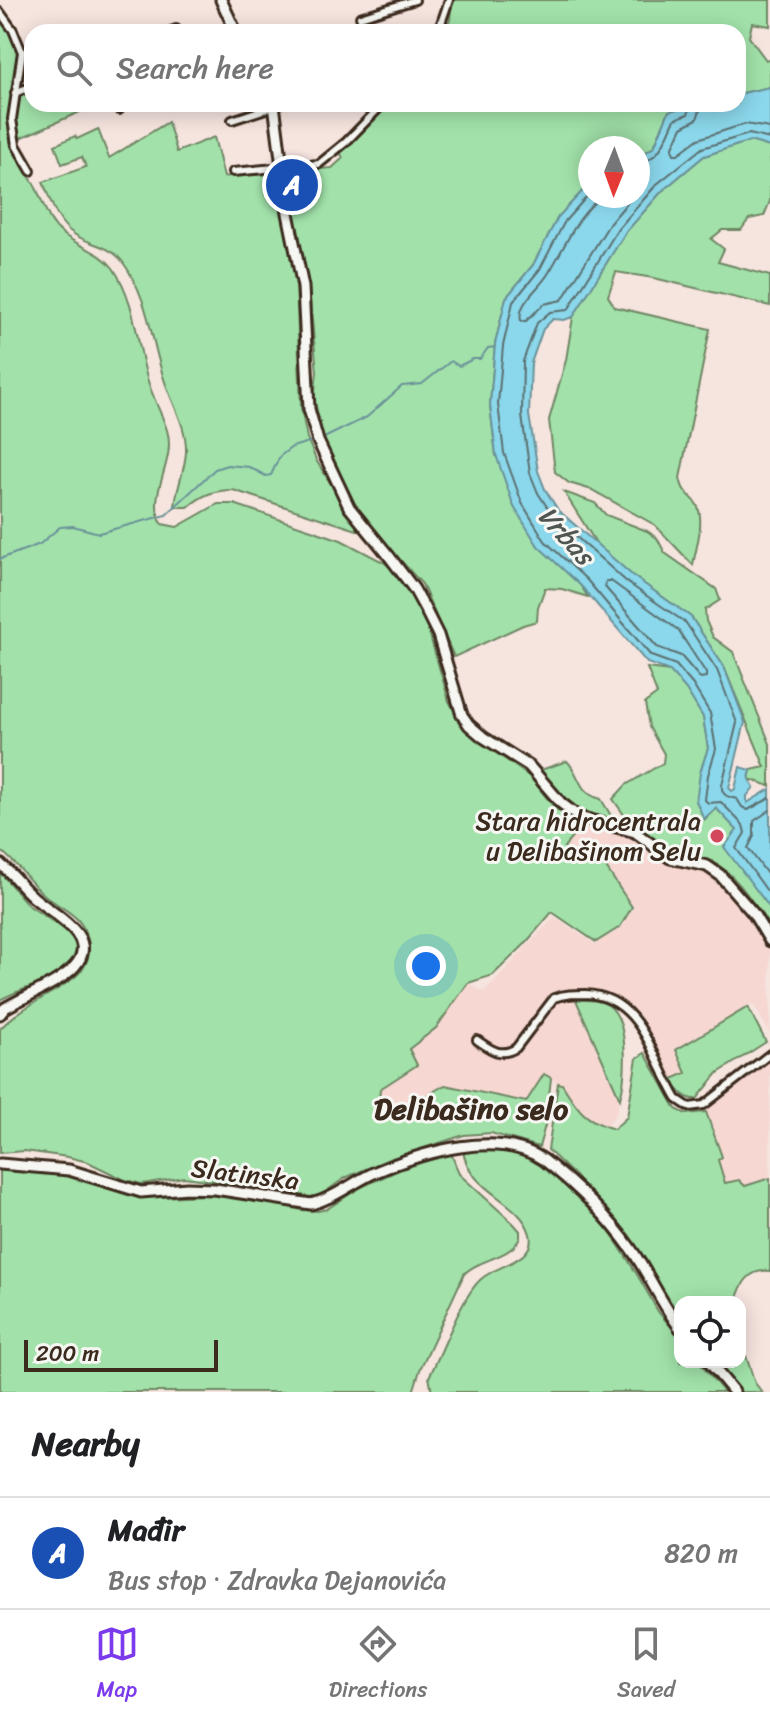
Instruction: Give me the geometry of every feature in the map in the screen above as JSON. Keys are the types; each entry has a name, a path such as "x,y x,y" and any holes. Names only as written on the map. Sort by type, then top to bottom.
{"street":[{"path":"221,0 232,24"},
{"path":"360,17 415,0"},
{"path":"441,24 449,0"},
{"path":"0,12 13,30 22,52 21,73 12,110 19,153 31,171"},
{"path":"15,93 24,89"},
{"path":"232,120 254,112"},
{"path":"275,112 288,213 303,287 309,409 317,438 349,507 406,578 425,609 438,635 458,706 469,725 529,766 561,803 579,817 635,832 670,858 707,866 720,875 753,913 770,941"},
{"path":"233,172 311,166 326,160 375,112"},
{"path":"0,864 31,895 72,927 79,935 82,946 77,965 0,1014"},
{"path":"477,1040 494,1051 508,1053 516,1048 554,998 563,995 603,995 634,1016 673,1092 682,1105 689,1107 704,1105 770,1054"},
{"name":"Slatinska","path":"0,1164 69,1170 141,1192 215,1189 311,1204 339,1193 377,1171 416,1159 475,1145 514,1147 544,1160 599,1211 633,1251 674,1320"},
{"path":"714,1368 734,1392"}],"shaded area":[{"path":"588,820 624,827 660,855 707,866 730,885 770,944 770,1033 753,1004 676,1050 686,1073 667,1081 634,1016 616,1001 574,994 620,1099 615,1115 605,1127 587,1118 562,1085 544,1074 527,1103 445,1085 395,1113 379,1099 380,1089 417,1065 408,1049 436,1028 468,983 484,992 554,917 595,944 621,928 634,908 602,860 584,864 565,846"},
{"path":"770,1054 770,1178 745,1186 725,1184 717,1160 721,1157 704,1105"}],"green space":[{"path":"452,0 770,0 770,26 752,23 749,37 766,60 770,60 770,87 746,92 746,24 448,24"},
{"path":"0,18 18,49 18,71 9,116 10,140 15,153 53,224 63,234 108,262 120,280 131,307 147,378 169,442 157,502 162,524 177,527 218,504 234,504 341,540 385,563 409,585 423,612 449,701 459,719 472,735 530,777 554,807 581,827 564,847 584,865 601,860 632,907 620,927 596,942 552,912 493,975 468,983 436,1028 409,1049 417,1065 380,1089 379,1099 395,1113 445,1085 526,1102 544,1074 551,1078 546,1122 539,1147 491,1133 464,1135 389,1159 345,1178 321,1195 310,1197 184,1177 142,1184 68,1157 25,1151 0,1153 0,1029 18,1013 76,976 86,963 89,949 86,934 78,920 43,894 0,850"},
{"path":"24,94 24,112 80,112 18,139 13,119 18,97"},
{"path":"380,112 669,112 654,147 650,150 650,136 578,136 578,196 558,217 533,265 506,298 495,344 490,405 496,455 588,597 562,589 545,588 537,621 454,657 422,584 361,516 324,441 314,398 317,372 309,289 289,196 294,187 315,180 318,169 332,168 343,158 340,152"},
{"path":"168,122 177,152 214,137 224,177 258,171 278,174 279,196 296,281 301,408 307,438 316,460 360,531 233,490 209,494 188,507 175,507 186,443 138,289 117,256 68,229 55,211 43,182 86,167 82,157 62,164 55,145 98,129 109,158"},
{"path":"750,141 770,147 770,201 764,216 749,219 741,230 722,230 711,239 724,249 718,262 770,276 770,306 616,272 608,296 615,307 710,329 680,478 699,511 699,535 693,565 655,525 592,490 569,483 555,472 549,420 566,360 573,317 625,233 662,191 704,156"},
{"path":"564,492 595,503 606,515 647,531 657,538 665,553 716,589 720,600 705,610 706,621 713,637 733,652 770,744 770,786 749,779 751,770 765,767 724,667 691,617 633,576 598,546"},
{"path":"647,668 670,671 686,689 703,717 708,748 700,773 705,819 716,808 738,831 725,847 770,908 770,931 746,893 722,868 708,860 670,851 627,819 613,799 626,785 663,763 664,754 649,727 645,703 657,694"},
{"path":"567,761 583,788 601,799 613,819 579,812 538,771"},
{"path":"0,872 28,905 71,934 78,945 75,957 59,974 0,1000"},
{"path":"576,1000 608,1005 620,1023 625,1064 620,1099"},
{"path":"748,1007 766,1042 718,1073 697,1099 685,1096 670,1080 686,1073 676,1050"},
{"path":"645,1053 676,1109 686,1114 706,1112 722,1157 718,1160 725,1183 739,1180 745,1186 770,1178 770,1271 751,1275 738,1296 674,1296 674,1312 640,1254 574,1175 548,1150 558,1083 589,1118 614,1129 627,1117 637,1058"},
{"path":"492,1149 513,1152 559,1176 598,1216 659,1312 674,1330 674,1368 704,1368 724,1392 432,1392 429,1377 473,1288 487,1275 521,1256 530,1243 525,1222 475,1177 463,1151"},
{"path":"451,1153 459,1174 513,1223 520,1231 520,1238 509,1250 464,1274 421,1367 413,1392 0,1392 0,1169 56,1171 139,1198 206,1195 265,1201 318,1211 401,1169"},
{"path":"746,1356 755,1383 762,1392 739,1392 720,1368 746,1368"}],"water":[{"path":"770,87 770,147 750,141 704,156 650,205 650,150 654,147 669,112 746,112 746,92"},
{"name":"Vrbas","path":"578,196 578,208 647,208 625,233 573,317 553,319 543,329 531,363 529,415 538,471 558,510 633,576 691,617 724,667 745,722 729,788 732,791 735,789 740,767 751,770 749,779 754,787 747,796 747,803 770,789 770,908 724,847 737,830 716,808 704,819 696,801 708,748 703,717 686,689 670,671 647,663 581,586 538,546 514,507 496,455 490,405 495,344 506,298 533,265 558,217"}],"waterway":[{"path":"322,439 367,417 402,386 422,384 451,361 459,366 480,359 488,348 495,347"},
{"path":"0,559 40,544 60,527 73,526 99,533 166,515 215,469 227,465 249,467 266,476 271,475 280,456 292,447 316,440"}],"place":[{"name":"Mađir","path":"292,185"},
{"name":"Stara hidrocentrala u Delibašinom Selu","path":"717,836"}],"district":[{"name":"Delibašino selo","path":"471,1109"}]}
